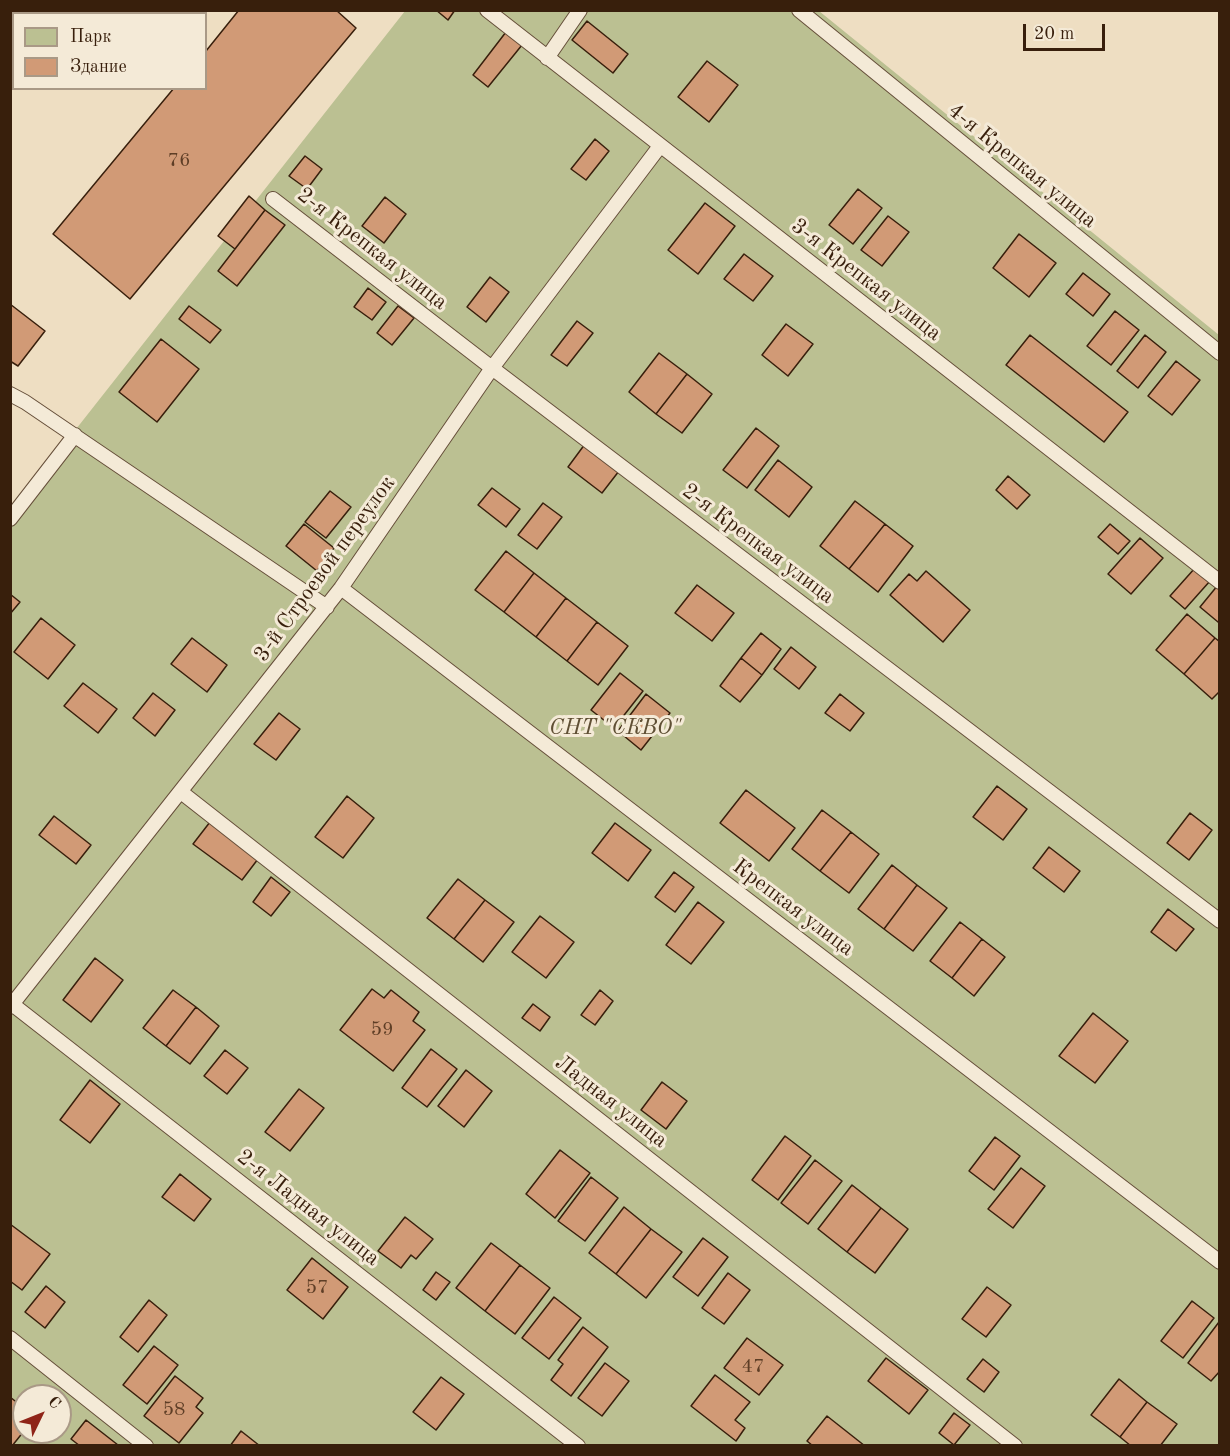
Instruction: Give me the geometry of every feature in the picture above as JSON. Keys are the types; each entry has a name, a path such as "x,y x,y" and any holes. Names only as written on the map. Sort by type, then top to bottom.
{"lane":[{"name":"3-я Крепкая улица","path":"487,10 1220,582"},
{"path":"547,58 580,10"},
{"name":"4-я Крепкая улица","path":"799,10 1220,353"},
{"name":"3-й Строевой переулок","path":"11,1006 327,607 492,368 660,146"},
{"name":"2-я Крепкая улица","path":"273,199 1220,921"},
{"path":"10,393 327,607"},
{"path":"10,519 75,435"},
{"name":"Крепкая улица","path":"341,588 1220,1262"},
{"name":"Ладная улица","path":"182,792 1015,1446"},
{"name":"2-я Ладная улица","path":"11,1006 578,1446"},
{"path":"10,1338 146,1446"}],"green space":[{"name":"СНТ \"СКВО\"","path":"405,11 819,11 1219,335 1219,1445 11,1445 10,513"}],"building":[{"path":"239,10 336,10 356,28 130,299 53,234 172,90 207,90 207,50"},
{"path":"436,10 455,10 448,20"},
{"path":"587,21 628,54 613,73 572,40"},
{"path":"506,32 522,45 488,87 473,75"},
{"path":"707,61 738,85 709,122 678,97"},
{"path":"595,139 609,151 586,180 571,169"},
{"path":"305,156 322,169 307,189 289,176"},
{"path":"858,189 882,208 853,244 829,225"},
{"path":"249,196 265,210 235,249 218,236"},
{"path":"385,197 406,214 384,243 362,226"},
{"path":"705,203 735,226 698,274 668,250"},
{"path":"265,210 285,225 237,286 218,271"},
{"path":"888,216 909,232 882,266 861,250"},
{"path":"1019,234 1056,263 1029,297 993,268"},
{"path":"744,254 773,276 753,301 724,279"},
{"path":"1083,273 1110,294 1093,316 1066,294"},
{"path":"490,277 509,292 486,322 467,307"},
{"path":"368,288 386,302 372,320 354,307"},
{"path":"10,304 45,331 18,366 10,361"},
{"path":"189,306 221,330 210,343 179,319"},
{"path":"398,306 414,318 392,345 377,333"},
{"path":"1115,311 1139,330 1111,365 1087,346"},
{"path":"577,321 593,333 567,366 551,355"},
{"path":"786,324 813,344 788,376 762,355"},
{"path":"1030,335 1128,412 1104,442 1006,365"},
{"path":"1145,335 1166,352 1138,388 1117,371"},
{"path":"161,339 199,369 157,422 119,392"},
{"path":"659,353 687,374 656,414 629,392"},
{"path":"1176,361 1200,380 1172,415 1148,396"},
{"path":"687,374 712,394 682,433 656,414"},
{"path":"756,428 779,446 747,488 723,470"},
{"path":"585,444 619,471 602,493 568,467"},
{"path":"778,460 812,487 789,517 755,490"},
{"path":"1008,476 1030,495 1017,509 996,490"},
{"path":"492,488 520,509 506,527 478,505"},
{"path":"330,491 351,507 326,538 305,522"},
{"path":"855,501 885,524 849,569 820,546"},
{"path":"543,503 562,517 537,549 518,535"},
{"path":"304,524 334,548 317,571 286,546"},
{"path":"885,524 913,546 878,592 849,569"},
{"path":"1110,524 1130,541 1118,554 1098,537"},
{"path":"1140,538 1163,558 1131,594 1108,574"},
{"path":"506,551 534,573 504,612 475,590"},
{"path":"1195,568 1210,581 1185,609 1170,596"},
{"path":"926,571 970,610 943,642 890,595 909,574 917,581"},
{"path":"534,573 566,598 536,637 504,612"},
{"path":"697,585 734,613 712,641 675,613"},
{"path":"1218,585 1220,586 1220,621 1218,622 1200,607"},
{"path":"10,594 20,602 10,614"},
{"path":"566,598 597,622 567,661 536,637"},
{"path":"1187,614 1215,638 1184,674 1156,650"},
{"path":"41,618 75,645 48,679 14,652"},
{"path":"597,622 628,646 598,685 567,661"},
{"path":"761,633 781,649 762,675 741,658"},
{"path":"192,638 227,665 207,692 171,664"},
{"path":"1215,638 1220,642 1220,691 1212,699 1184,674"},
{"path":"791,647 816,667 799,689 774,669"},
{"path":"741,658 762,675 740,702 720,686"},
{"path":"620,673 643,691 614,728 591,710"},
{"path":"83,683 117,709 98,733 64,706"},
{"path":"153,693 175,710 155,736 133,718"},
{"path":"646,694 670,713 641,750 618,731"},
{"path":"840,694 864,713 850,731 825,713"},
{"path":"279,713 300,729 276,760 254,744"},
{"path":"997,786 1027,809 1003,840 973,817"},
{"path":"746,790 795,828 769,861 720,823"},
{"path":"347,796 374,818 343,858 315,837"},
{"path":"822,810 851,832 820,871 792,849"},
{"path":"1190,813 1212,830 1189,860 1167,843"},
{"path":"54,816 91,845 76,864 39,835"},
{"path":"210,822 258,859 242,880 193,844"},
{"path":"615,823 651,850 628,881 592,853"},
{"path":"851,832 879,854 849,893 820,871"},
{"path":"1049,847 1080,871 1064,892 1033,868"},
{"path":"892,865 917,885 884,929 858,909"},
{"path":"674,872 694,887 675,912 655,897"},
{"path":"271,877 290,892 271,916 253,902"},
{"path":"458,879 485,900 454,939 427,918"},
{"path":"917,885 947,908 913,951 884,929"},
{"path":"485,900 514,922 483,962 454,939"},
{"path":"698,902 724,922 691,964 666,945"},
{"path":"1168,909 1194,929 1176,951 1151,932"},
{"path":"540,916 574,942 546,978 512,952"},
{"path":"960,922 982,939 952,978 930,961"},
{"path":"982,939 1005,957 974,996 952,978"},
{"path":"95,958 123,980 91,1022 63,1000"},
{"path":"372,989 384,998 391,990 419,1012 413,1021 425,1030 393,1071 340,1030"},
{"path":"173,990 196,1007 166,1046 143,1028"},
{"path":"600,990 613,1001 595,1025 581,1015"},
{"path":"533,1004 550,1017 540,1031 522,1018"},
{"path":"196,1007 219,1026 190,1064 166,1046"},
{"path":"1093,1013 1128,1041 1095,1083 1059,1056"},
{"path":"431,1049 457,1069 427,1107 402,1088"},
{"path":"225,1050 248,1068 227,1094 204,1076"},
{"path":"466,1070 492,1091 464,1127 438,1106"},
{"path":"90,1080 120,1104 90,1143 60,1120"},
{"path":"662,1082 687,1101 666,1129 641,1110"},
{"path":"299,1089 324,1108 290,1151 265,1132"},
{"path":"785,1136 811,1156 778,1200 752,1180"},
{"path":"995,1137 1020,1156 994,1190 969,1171"},
{"path":"560,1150 590,1173 555,1218 526,1194"},
{"path":"815,1160 842,1181 808,1224 781,1203"},
{"path":"1021,1168 1045,1186 1013,1228 988,1209"},
{"path":"180,1174 211,1199 194,1221 162,1197"},
{"path":"591,1177 618,1198 585,1241 558,1221"},
{"path":"852,1185 881,1208 847,1252 818,1229"},
{"path":"624,1207 651,1229 616,1274 589,1253"},
{"path":"881,1208 908,1229 875,1273 847,1252"},
{"path":"405,1217 433,1239 416,1259 411,1255 401,1268 378,1251"},
{"path":"10,1224 50,1254 22,1290 10,1281"},
{"path":"651,1229 682,1252 646,1298 616,1274"},
{"path":"703,1238 728,1257 698,1296 673,1277"},
{"path":"491,1243 520,1265 485,1311 456,1288"},
{"path":"312,1258 348,1287 323,1319 287,1290"},
{"path":"520,1265 550,1288 515,1334 485,1311"},
{"path":"436,1272 450,1282 436,1300 423,1290"},
{"path":"728,1273 750,1290 724,1324 702,1308"},
{"path":"46,1286 65,1302 45,1328 25,1312"},
{"path":"987,1287 1011,1305 986,1337 962,1319"},
{"path":"554,1297 581,1318 549,1359 522,1338"},
{"path":"149,1300 167,1315 138,1352 120,1337"},
{"path":"1192,1301 1214,1318 1183,1358 1161,1341"},
{"path":"1219,1322 1220,1371 1211,1381 1188,1363"},
{"path":"583,1327 608,1347 571,1396 551,1380 563,1364 558,1360"},
{"path":"747,1338 783,1365 759,1395 724,1368"},
{"path":"154,1346 178,1365 147,1404 123,1385"},
{"path":"886,1358 928,1390 909,1414 868,1381"},
{"path":"983,1359 999,1372 984,1392 967,1379"},
{"path":"605,1363 629,1381 602,1416 578,1398"},
{"path":"715,1375 750,1402 735,1420 745,1428 736,1441 691,1406"},
{"path":"175,1376 203,1398 196,1407 203,1413 179,1443 144,1416"},
{"path":"441,1377 464,1394 436,1430 413,1412"},
{"path":"1119,1379 1147,1402 1120,1437 1091,1415"},
{"path":"10,1397 12,1399 14,1444 10,1446"},
{"path":"1147,1402 1177,1424 1160,1446 1131,1446 1120,1437"},
{"path":"954,1413 970,1425 954,1445 939,1433"},
{"path":"827,1416 865,1446 813,1446 807,1441"},
{"path":"86,1420 118,1445 80,1446 72,1438"},
{"path":"241,1431 260,1446 230,1446"}]}
